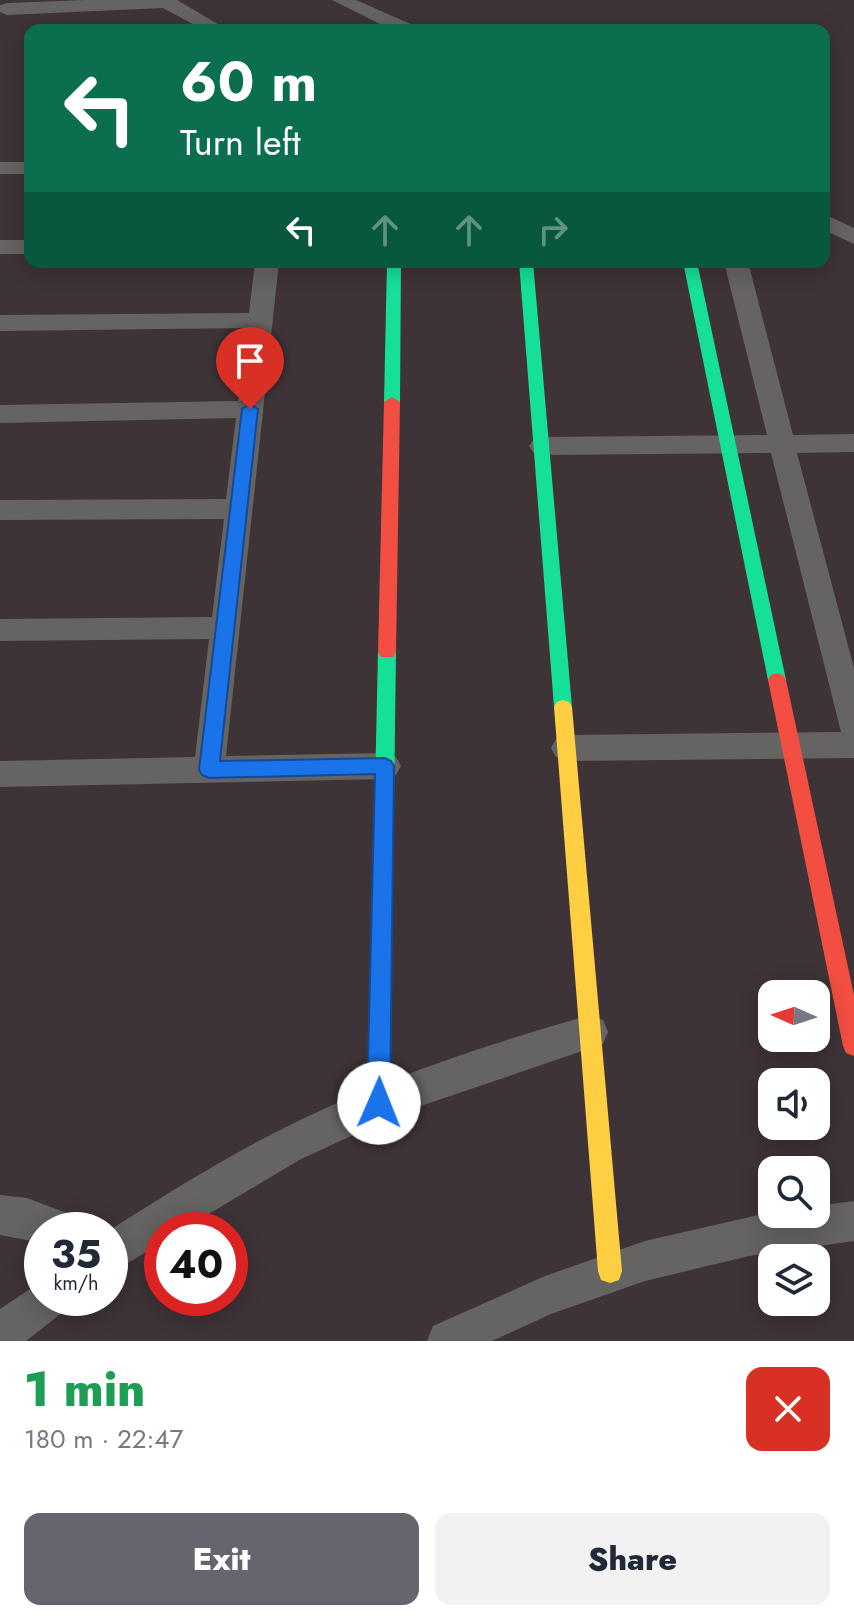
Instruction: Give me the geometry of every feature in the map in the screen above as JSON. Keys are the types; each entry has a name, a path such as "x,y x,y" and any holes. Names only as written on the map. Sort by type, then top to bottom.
{"street":[{"path":"341,0 395,24"},
{"path":"0,33 9,4 165,1 207,24"},
{"path":"0,168 24,168"},
{"path":"830,224 854,237"},
{"path":"0,247 24,247"},
{"path":"209,770 266,268"},
{"path":"379,1103 394,268"},
{"path":"527,268 610,1271"},
{"path":"691,268 854,1046"},
{"path":"738,268 854,727"},
{"path":"0,323 260,320"},
{"path":"0,414 250,409"},
{"path":"542,446 854,443"},
{"path":"0,510 239,509"},
{"path":"0,630 225,628"},
{"path":"567,748 854,745"},
{"path":"0,774 385,766"},
{"path":"128,1241 261,1161 379,1103 449,1075 590,1032"},
{"path":"0,1215 24,1218"},
{"path":"448,1341 496,1316 610,1271 718,1242 795,1227 854,1221"},
{"path":"0,1335 25,1316"}],"traffic: fast":[{"path":"392,402 394,268"},
{"path":"526,268 563,707"},
{"path":"691,268 777,680"},
{"path":"379,1103 387,652"}],"traffic: slow":[{"path":"563,707 610,1271"}],"traffic: jam":[{"path":"387,652 392,402"},
{"path":"777,680 854,1046"}],"route":[{"path":"250,409 209,770 385,766 379,1103"}]}
